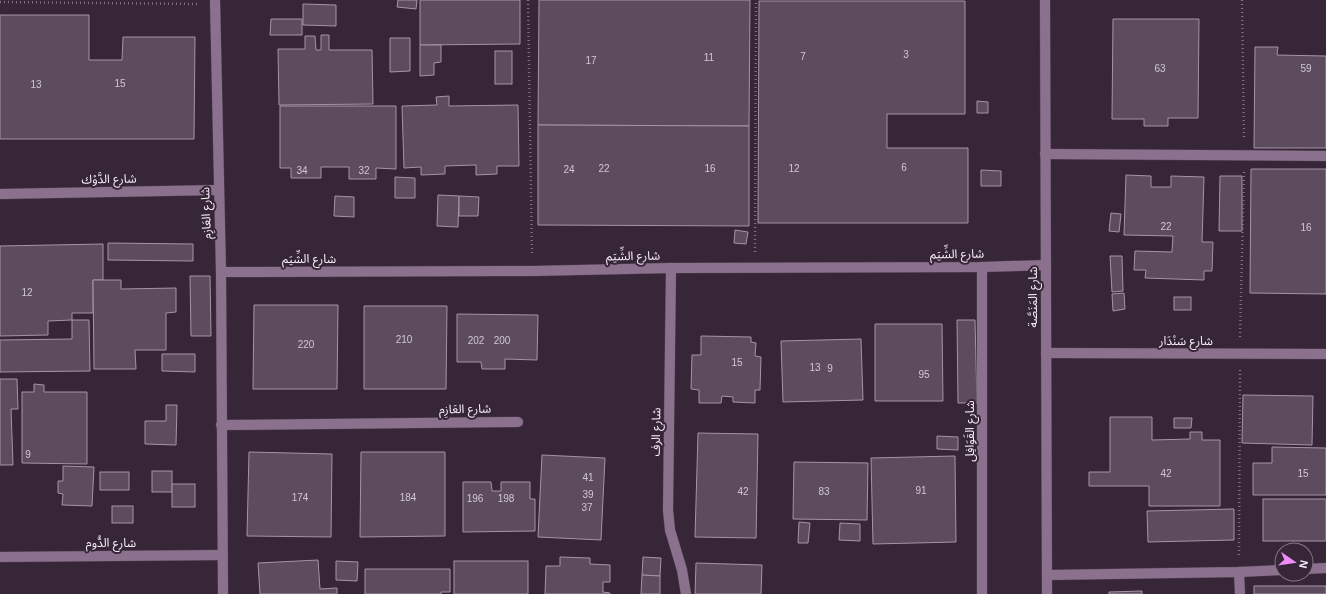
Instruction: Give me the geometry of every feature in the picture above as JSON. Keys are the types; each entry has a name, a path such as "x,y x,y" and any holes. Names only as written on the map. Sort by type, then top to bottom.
{"street":[{"name":"شارع المَنَصَّة","path":"1045,0 1047,594"},
{"name":"شارع العَازِم","path":"215,2 220,272 223,594"},
{"path":"1045,154 1326,156"},
{"name":"شارع الدَّوْك","path":"0,194 218,190"},
{"name":"شارع الشِّيَم","path":"220,272 532,271 670,268 982,268 1046,264"},
{"name":"شارع الرف","path":"670,268 668,510 670,530 682,570 686,594"},
{"name":"شارع القَوَافِل","path":"982,268 982,594"},
{"name":"شارع سَنْدَار","path":"1046,353 1326,354"},
{"name":"شارع العَازِم","path":"221,424 518,422"},
{"name":"شارع الدُّوم","path":"0,557 222,555"},
{"path":"1314,569 1326,568"},
{"path":"1047,575 1274,570"},
{"path":"1239,572 1240,594"}],"path":[{"path":"528,0 532,271"},
{"path":"755,269 756,0"},
{"path":"1239,572 1240,354 1244,156 1242,0"},
{"path":"0,2 215,2"}],"building":[{"path":"398,0 417,0 416,9 397,7"},
{"path":"420,0 520,0 520,44 420,45"},
{"path":"539,0 750,0 749,126 538,125"},
{"path":"759,1 965,1 965,114 887,114 887,148 968,148 968,223 758,223"},
{"path":"303,4 336,5 336,26 303,25"},
{"path":"0,15 89,15 89,60 122,60 123,37 195,37 194,139 0,139"},
{"path":"271,19 302,19 302,35 270,35"},
{"path":"1113,19 1199,19 1198,118 1168,118 1168,126 1144,126 1144,119 1112,119"},
{"path":"321,35 329,35 329,50 372,50 373,104 279,105 278,49 305,49 305,36 315,36 316,50 321,50"},
{"path":"390,38 410,38 410,71 390,72"},
{"path":"420,45 441,45 441,62 434,63 434,75 420,76"},
{"path":"1255,47 1278,47 1277,55 1326,56 1326,148 1254,148"},
{"path":"495,51 512,51 512,84 495,84"},
{"path":"449,96 449,106 518,105 519,166 497,166 497,174 476,175 476,165 445,166 445,174 421,175 421,167 404,168 402,106 437,105 436,97"},
{"path":"977,101 988,102 988,113 977,113"},
{"path":"280,106 396,106 396,169 376,168 376,179 349,179 349,167 321,167 321,178 291,178 291,168 280,168"},
{"path":"538,125 749,126 749,226 538,225"},
{"path":"1251,169 1326,169 1326,294 1250,293"},
{"path":"981,170 1001,171 1001,186 981,186"},
{"path":"1126,175 1151,176 1151,187 1171,187 1171,176 1204,177 1202,242 1213,242 1212,271 1204,271 1204,280 1145,278 1146,270 1134,270 1135,251 1172,252 1173,236 1124,235"},
{"path":"1220,176 1242,176 1242,231 1219,231"},
{"path":"395,177 415,178 415,198 395,198"},
{"path":"438,195 459,196 458,227 437,226"},
{"path":"335,196 354,197 354,217 334,216"},
{"path":"459,196 479,197 478,216 459,216"},
{"path":"1111,213 1121,214 1119,232 1109,231"},
{"path":"735,230 748,232 746,244 734,243"},
{"path":"108,243 193,244 193,261 108,260"},
{"path":"103,244 103,280 93,280 93,313 72,313 72,320 48,321 48,335 0,336 0,246"},
{"path":"1110,256 1122,256 1123,291 1112,292"},
{"path":"190,276 210,276 211,336 191,336"},
{"path":"93,280 121,280 121,289 176,288 176,312 166,313 166,350 135,350 136,369 94,369"},
{"path":"1124,293 1125,309 1113,311 1112,294"},
{"path":"1174,297 1191,297 1191,310 1174,310"},
{"path":"254,305 338,305 337,389 253,389"},
{"path":"364,306 447,306 446,389 364,389"},
{"path":"457,314 538,315 537,360 505,359 505,369 482,369 481,362 457,362"},
{"path":"72,320 89,320 90,371 0,372 0,340 72,339"},
{"path":"957,320 975,320 977,403 958,403"},
{"path":"875,324 942,324 943,401 875,401"},
{"path":"701,336 751,337 751,342 756,343 755,356 761,357 760,390 755,390 755,403 733,402 733,397 722,396 721,403 699,403 699,390 691,389 692,355 701,355"},
{"path":"861,339 863,400 783,402 781,341"},
{"path":"162,354 195,354 195,372 162,371"},
{"path":"0,379 17,379 18,409 11,409 13,465 0,465"},
{"path":"34,384 44,385 44,392 87,392 87,464 22,463 22,392 34,392"},
{"path":"1243,395 1313,396 1312,445 1242,443"},
{"path":"166,405 177,405 176,445 145,444 145,421 166,421"},
{"path":"1110,417 1152,417 1152,440 1190,439 1190,432 1202,432 1202,440 1220,440 1220,506 1149,506 1149,486 1089,486 1089,472 1110,472"},
{"path":"1174,418 1192,418 1191,428 1174,428"},
{"path":"698,433 758,434 756,538 695,537"},
{"path":"937,436 958,437 958,450 937,449"},
{"path":"1272,447 1326,448 1326,495 1253,495 1253,463 1272,463"},
{"path":"249,452 332,454 331,537 247,536"},
{"path":"361,452 445,452 445,536 360,537"},
{"path":"542,455 605,458 601,540 538,537"},
{"path":"955,456 956,542 873,544 871,458"},
{"path":"794,462 868,463 867,520 793,519"},
{"path":"63,466 94,467 92,506 62,505 63,494 58,493 58,481 63,481"},
{"path":"152,471 172,471 172,492 152,492"},
{"path":"100,472 129,472 129,490 100,490"},
{"path":"463,482 491,482 492,491 501,491 501,482 530,482 530,499 535,499 535,531 463,532"},
{"path":"172,484 195,484 195,507 172,507"},
{"path":"1263,499 1326,499 1326,541 1263,541"},
{"path":"112,506 133,506 133,523 112,523"},
{"path":"1234,509 1234,540 1148,542 1147,511"},
{"path":"799,522 810,523 808,543 798,543"},
{"path":"840,523 860,524 860,541 839,540"},
{"path":"560,557 590,558 590,564 610,565 610,582 603,582 603,592 610,594 545,594 546,566 560,566"},
{"path":"643,557 661,558 660,576 642,575"},
{"path":"318,560 320,589 337,588 337,594 260,594 258,563"},
{"path":"336,561 358,562 357,581 336,580"},
{"path":"454,561 528,561 528,594 454,594"},
{"path":"696,563 762,565 761,594 695,594"},
{"path":"365,569 450,569 450,592 441,592 441,594 365,594"},
{"path":"642,575 660,576 660,594 641,594"},
{"path":"1254,586 1326,586 1326,594 1254,594"},
{"path":"1142,591 1142,594 1109,594 1109,592"}]}
